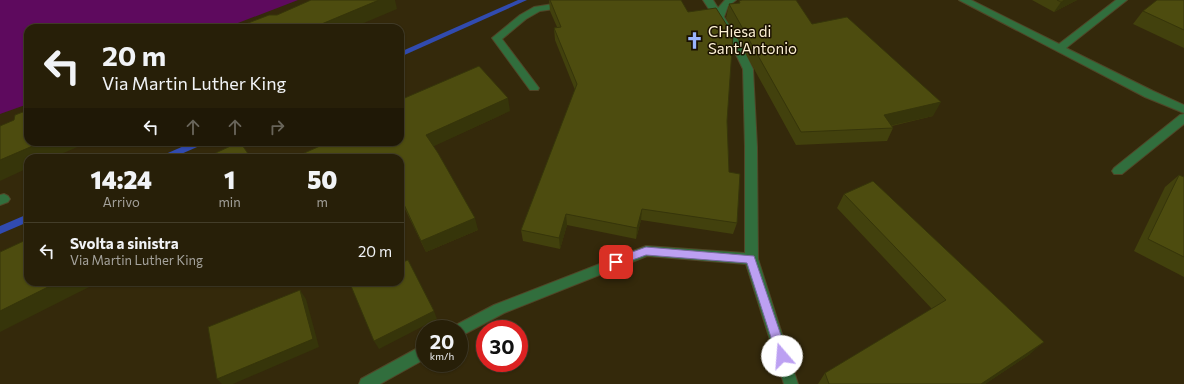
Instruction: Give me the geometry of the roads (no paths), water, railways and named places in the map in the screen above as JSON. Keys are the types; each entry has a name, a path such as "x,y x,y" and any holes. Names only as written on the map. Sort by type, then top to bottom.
{"street":[{"path":"534,88 497,38 537,9 597,0"},
{"path":"708,0 748,68 751,147 751,259 791,384"},
{"path":"719,17 724,5 731,0"},
{"path":"964,0 1149,94 1184,109"},
{"path":"1060,48 1122,0"},
{"path":"1118,171 1184,118"},
{"path":"468,326 499,309 646,251 751,259"},
{"path":"366,384 416,356"}],"waterway":[{"path":"404,53 524,0"},
{"path":"173,154 192,146"},
{"path":"0,230 24,220"}],"place":[{"name":"CHiesa di Sant'Antonio","path":"695,41"}]}
